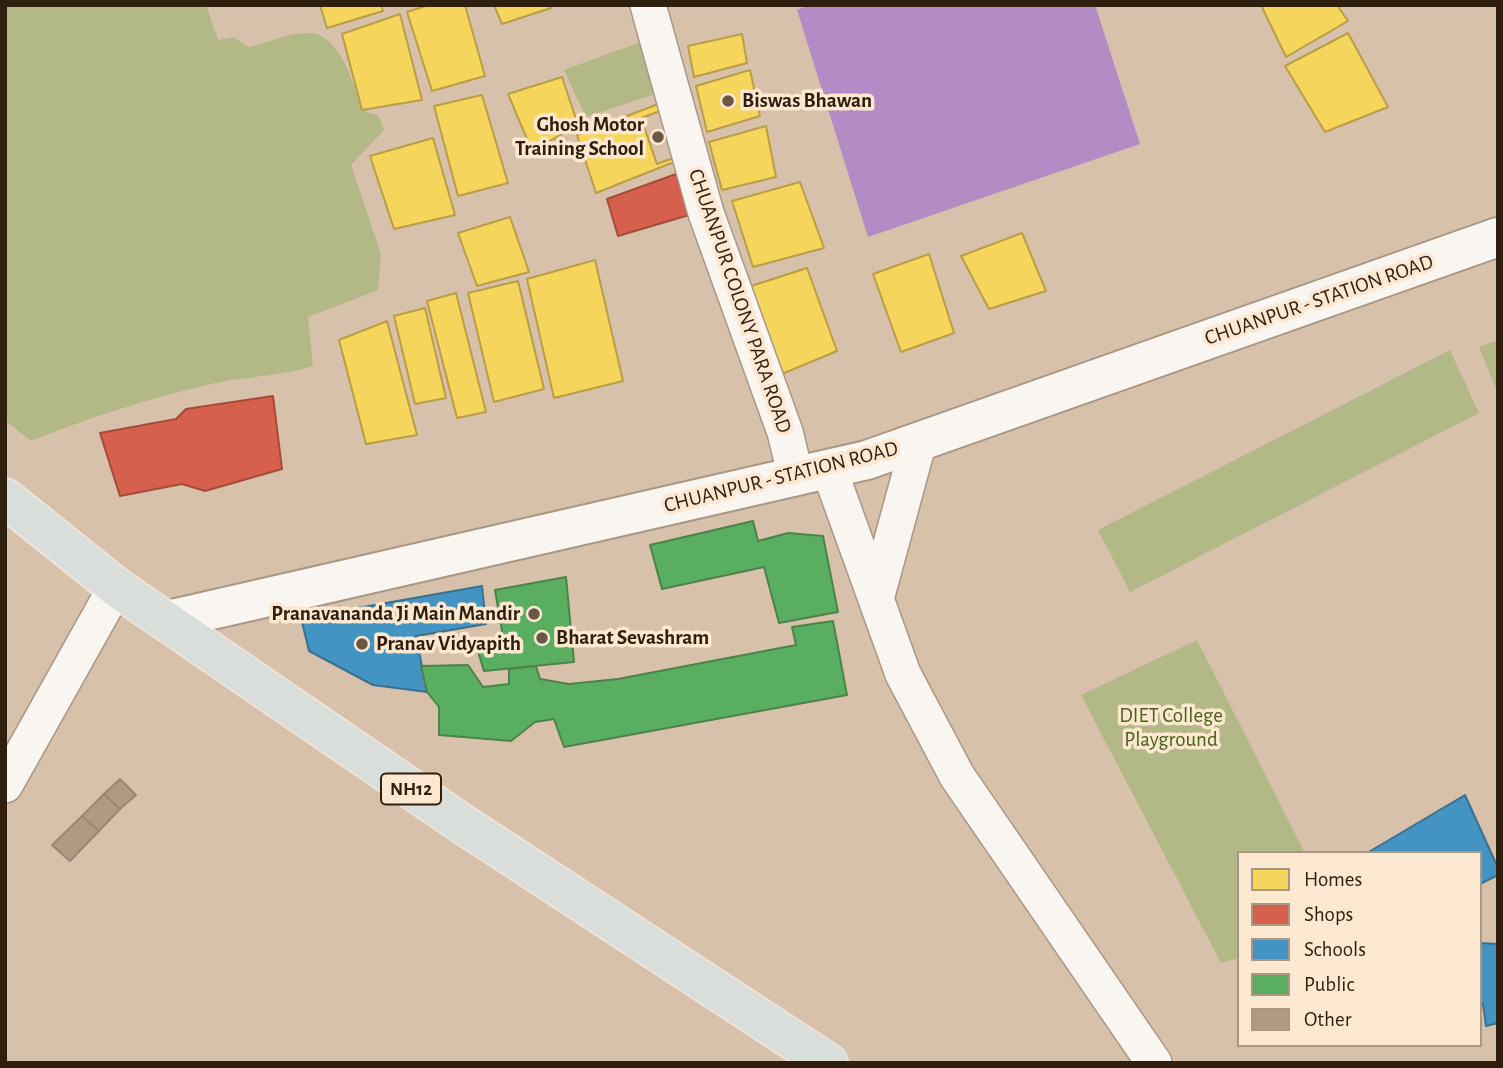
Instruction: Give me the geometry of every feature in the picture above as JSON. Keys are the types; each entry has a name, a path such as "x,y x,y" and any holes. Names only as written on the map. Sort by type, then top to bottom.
{"main road":[{"name":"NH12","path":"5,498 116,587 168,620 461,823 828,1063"}],"street":[{"name":"CHUANPUR COLONY PARA ROAD","path":"648,5 706,213 785,432 812,473 876,599 903,674 957,775 1154,1063"},
{"name":"CHUANPUR - STATION ROAD","path":"168,620 867,460 1498,237"},
{"path":"876,599 919,441"},
{"path":"5,785 116,587"}],"green space":[{"path":"5,5 206,5 218,40 233,37 249,47 286,36 309,33 320,35 338,51 362,110 379,116 384,130 351,165 381,254 378,290 308,317 313,366 220,382 162,396 31,441 5,420"},
{"path":"646,40 655,94 586,117 564,70"},
{"path":"1498,340 1498,393 1479,347"},
{"path":"1450,350 1479,413 1130,592 1098,530"},
{"name":"DIET College Playground","path":"1197,640 1304,851 1237,851 1237,959 1221,963 1081,695"}],"shaded area":[{"path":"809,5 1095,5 1140,144 868,237 797,10"}],"building: Homes":[{"path":"320,5 381,5 383,11 327,28"},
{"path":"429,5 465,5 485,76 432,91 407,12"},
{"path":"494,5 550,5 551,8 502,24"},
{"path":"1261,5 1337,5 1348,21 1286,57"},
{"path":"400,14 422,100 362,110 342,34"},
{"path":"1348,33 1388,107 1325,132 1285,66"},
{"path":"742,34 747,63 694,77 688,46"},
{"name":"Biswas Bhawan","path":"750,70 760,116 707,132 696,86"},
{"path":"562,77 578,125 532,151 508,94"},
{"path":"482,95 508,183 458,196 434,106"},
{"path":"661,103 679,160 596,193 577,135"},
{"name":"Ghosh Motor Training School","path":"660,111 676,157 657,164 641,118"},
{"path":"766,126 776,177 722,190 709,142"},
{"path":"433,138 455,215 394,229 370,156"},
{"path":"800,182 824,248 753,267 732,201"},
{"path":"510,217 529,272 477,286 458,233"},
{"path":"1022,233 1046,291 989,309 961,256"},
{"path":"929,254 954,333 901,352 873,274"},
{"path":"595,260 623,381 554,398 527,279"},
{"path":"807,268 837,351 782,374 748,287"},
{"path":"518,281 544,389 494,402 468,293"},
{"path":"456,293 486,412 457,418 427,301"},
{"path":"425,308 446,398 415,404 394,316"},
{"path":"387,321 417,435 366,444 339,340"}],"building: Shops":[{"path":"676,174 689,215 618,236 607,199"},
{"path":"273,396 282,469 205,491 182,484 120,496 100,433 176,419 186,409"}],"building: Schools":[{"name":"Pranav Vidyapith","path":"482,586 486,624 416,636 427,692 373,685 309,651 301,618"},
{"path":"1465,795 1498,868 1498,875 1482,883 1482,851 1370,851"},
{"path":"1482,943 1498,944 1498,1023 1486,1026"}],"building: Public":[{"path":"753,521 758,541 788,533 823,536 838,612 779,623 764,567 662,589 650,545"},
{"name":"Pranavananda Ji Main Mandir","path":"566,577 574,662 484,671 476,645 503,637 495,590"},
{"path":"833,621 847,695 564,747 554,719 535,722 511,741 439,735 439,707 427,692 421,666 468,665 483,687 509,684 509,669 536,666 540,679 569,684 618,679 796,645 792,627"}],"building: Other":[{"path":"120,779 136,795 120,809 104,794"},
{"path":"104,794 120,809 99,831 82,816"},
{"path":"82,816 99,831 70,861 52,845"}],"place":[{"name":"Biswas Bhawan","path":"728,101"},
{"name":"Ghosh Motor Training School","path":"658,137"},
{"name":"Pranavananda Ji Main Mandir","path":"534,614"},
{"name":"Bharat Sevashram","path":"542,638"},
{"name":"Pranav Vidyapith","path":"362,644"}]}
